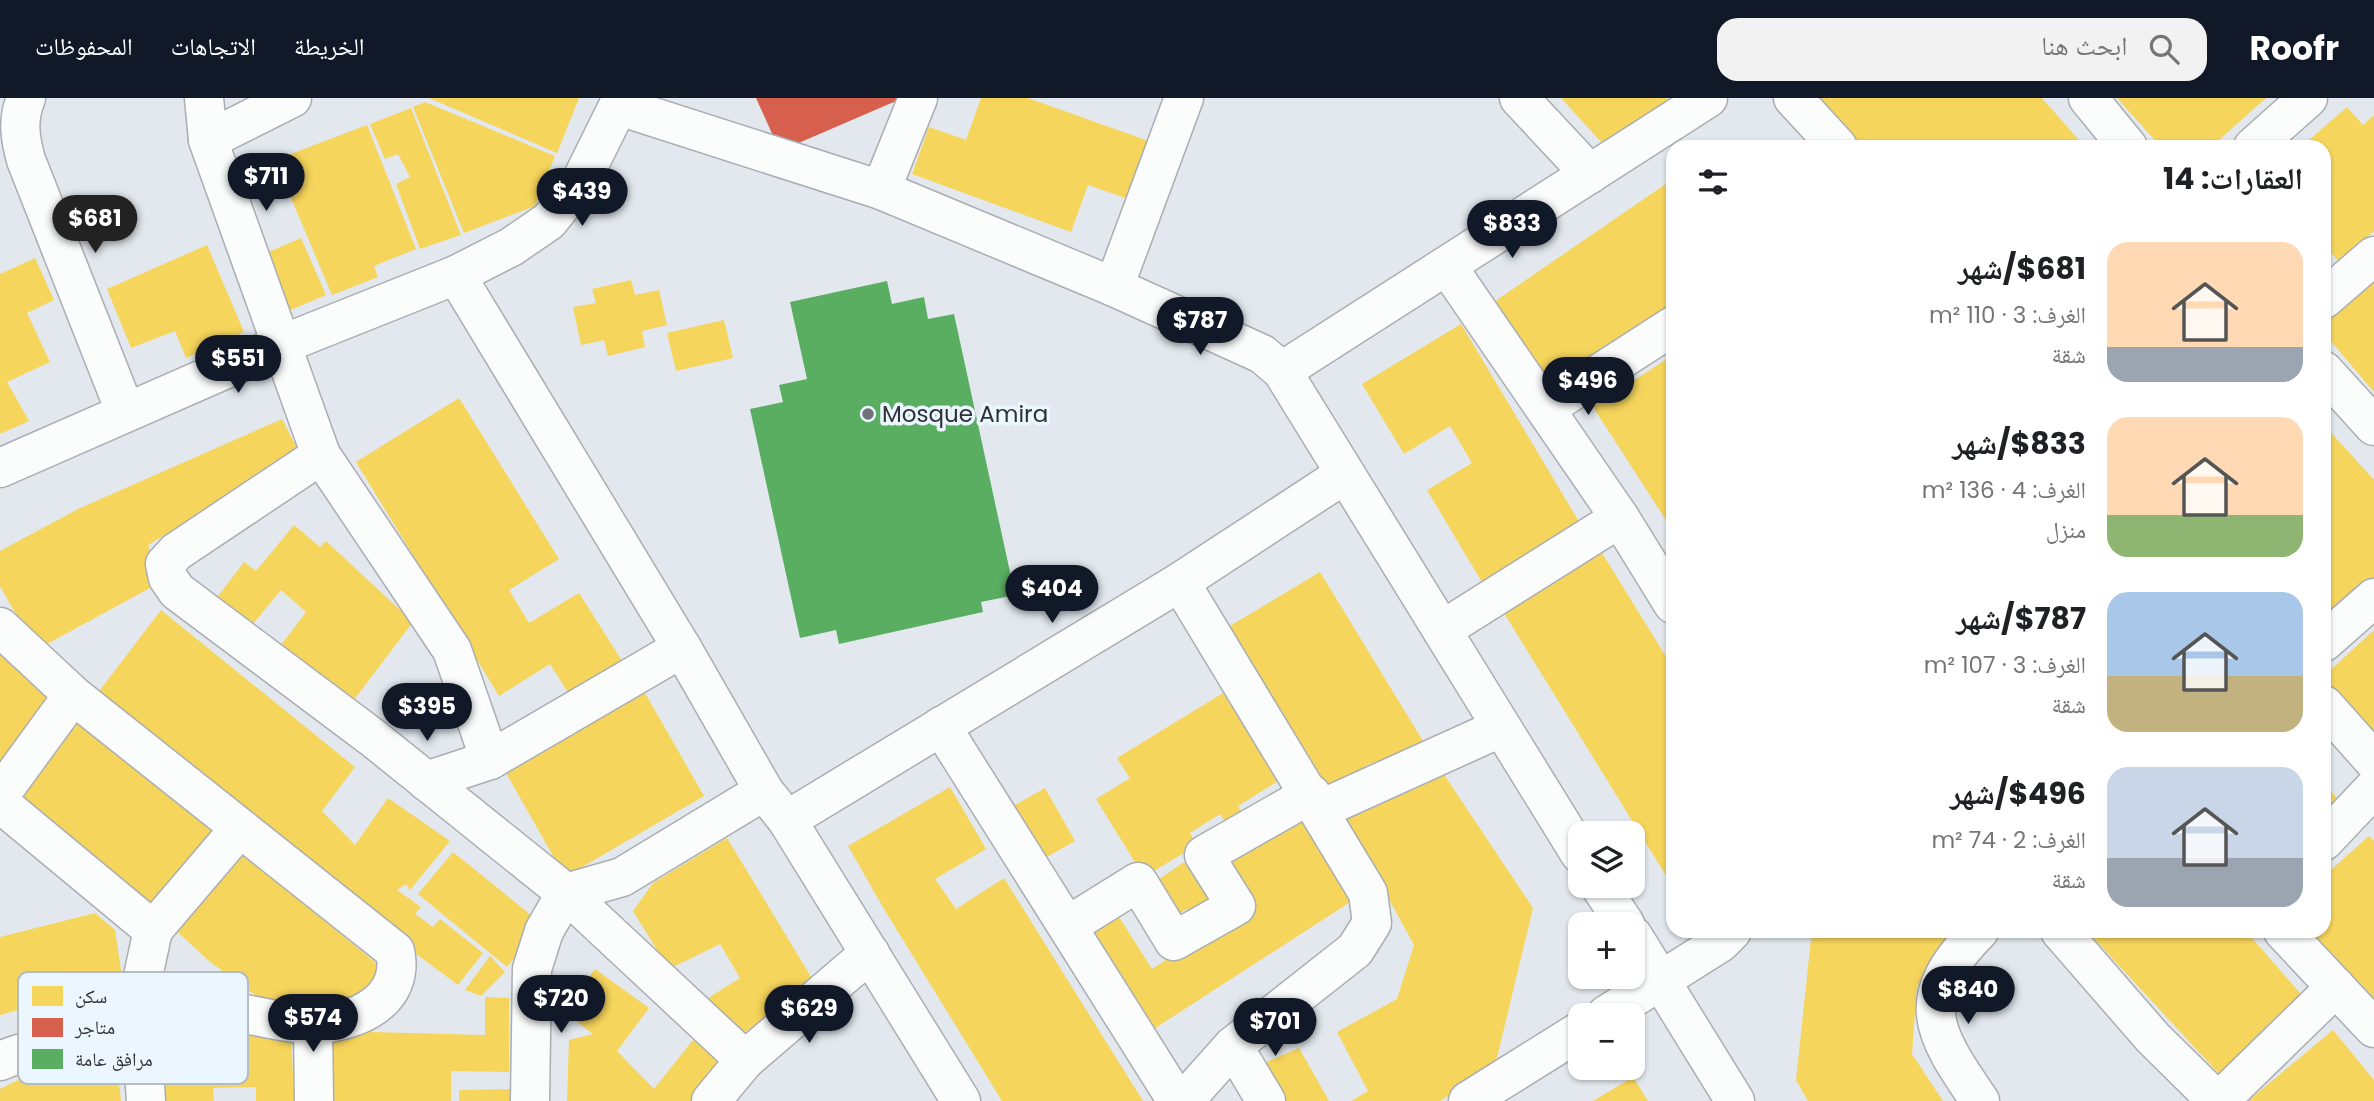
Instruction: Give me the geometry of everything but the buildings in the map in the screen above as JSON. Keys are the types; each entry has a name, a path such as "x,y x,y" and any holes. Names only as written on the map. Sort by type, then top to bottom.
{"street":[{"path":"26,98 20,112 19,135 26,160 125,411"},
{"path":"204,98 208,141 321,455 452,650 490,760"},
{"path":"208,141 292,98"},
{"path":"881,190 918,98"},
{"path":"1114,287 1184,98"},
{"path":"1519,98 1590,174"},
{"path":"1282,371 1708,98"},
{"path":"1793,98 1832,140"},
{"path":"2088,98 2122,140"},
{"path":"2261,140 2308,98"},
{"path":"0,468 283,344 456,275 511,247 549,221 581,181 621,102 881,190 1114,287 1262,354 1282,371 1568,835"},
{"path":"2331,293 2374,256"},
{"path":"1447,266 1620,518 1666,593"},
{"path":"456,275 775,806 961,1101"},
{"path":"1546,408 1666,331"},
{"path":"2331,379 2374,426"},
{"path":"321,455 176,552 165,564 168,578 177,591 426,781 566,894 745,1060"},
{"path":"530,1101 531,969 544,931 566,894 622,877 941,726 1180,582 1345,474"},
{"path":"1442,630 1620,518"},
{"path":"1180,582 1368,893 1372,923 1355,950 1233,1046 1184,1101"},
{"path":"2331,636 2374,598"},
{"path":"0,627 73,695 395,951 398,965 387,997 369,1009 348,1017 313,1024 248,1013"},
{"path":"426,781 490,760 682,648"},
{"path":"0,795 73,695"},
{"path":"2331,713 2374,761"},
{"path":"941,726 1069,925 1177,1101"},
{"path":"1069,925 1138,882 1174,941 1236,906 1204,855 1315,802 1500,728"},
{"path":"2331,834 2374,788"},
{"path":"0,803 153,930"},
{"path":"144,972 153,930 240,828"},
{"path":"1625,1003 1725,938"},
{"path":"1973,938 1942,975 1936,997 1935,1017 1939,1036 1949,1057 1980,1101"},
{"path":"2066,938 2153,1038 2218,1101 2336,987"},
{"path":"2290,938 2374,1028"},
{"path":"711,1101 745,1060 870,953"},
{"path":"1645,955 1735,1101"},
{"path":"313,1024 314,1101"},
{"path":"1486,1096 1568,1039"},
{"path":"1233,1046 1266,1101"},
{"path":"0,1061 18,1053"}],"place":[{"name":"Mosque Amira","path":"868,414"}]}
